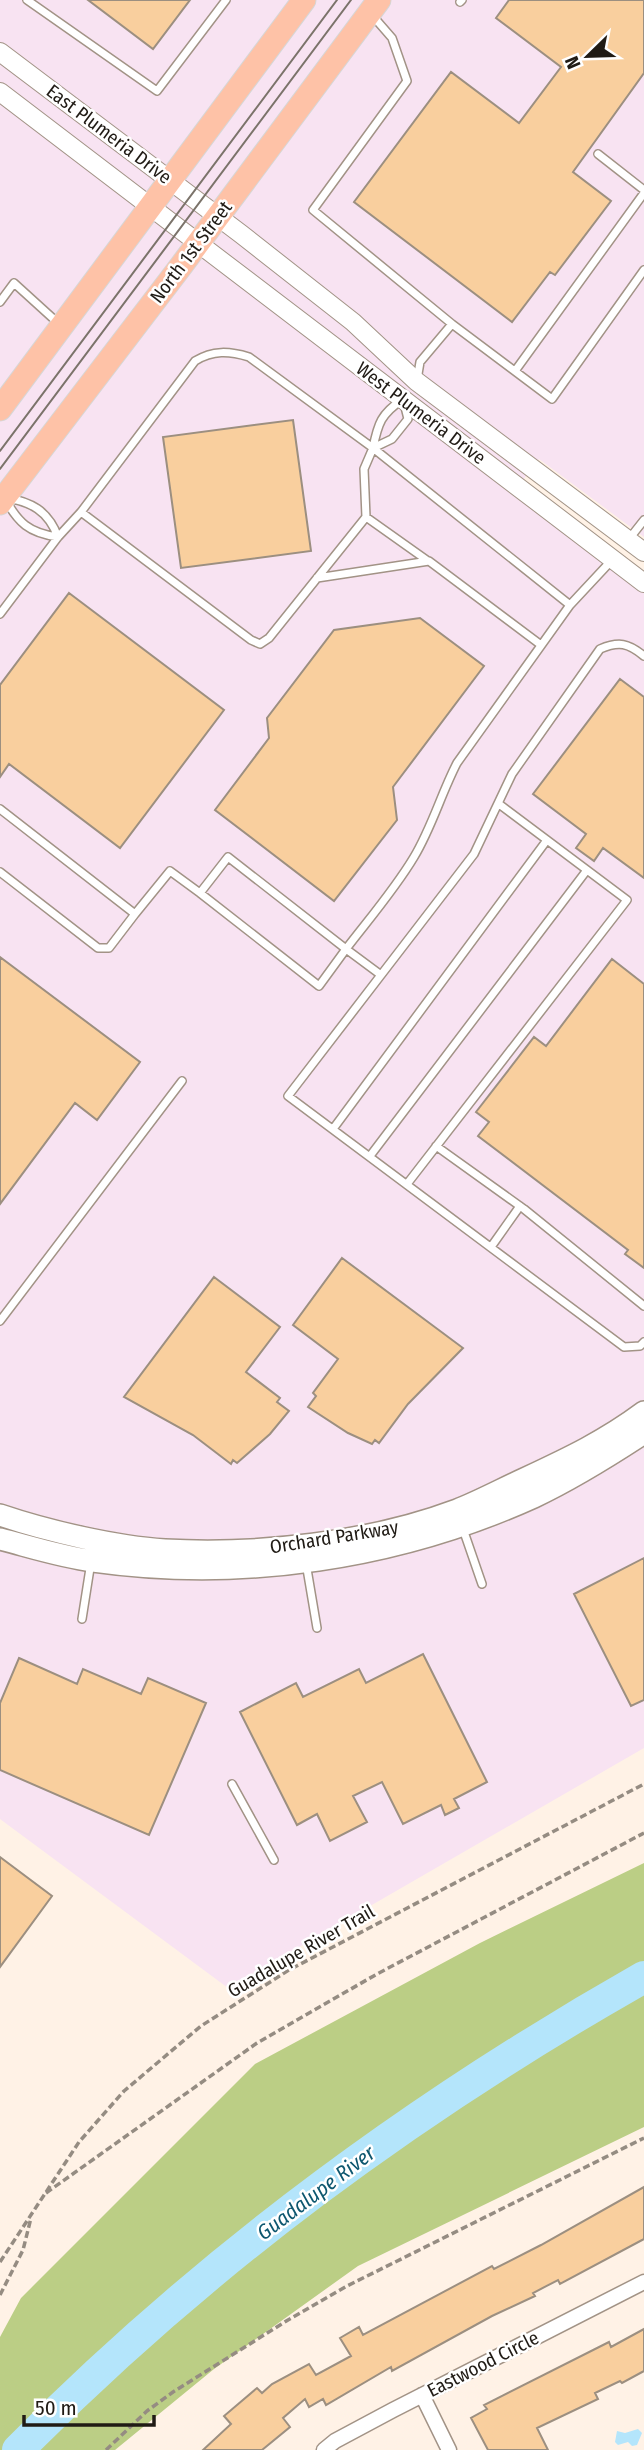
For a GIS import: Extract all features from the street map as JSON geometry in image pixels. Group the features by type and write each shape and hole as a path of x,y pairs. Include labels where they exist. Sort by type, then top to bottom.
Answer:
{"main road":[{"path":"0,409 304,0"},
{"name":"North 1st Street","path":"2,500 374,6"},
{"name":"Orchard Parkway","path":"0,1539 91,1561 166,1569 240,1570 306,1563 401,1543 459,1518 590,1448 644,1412"},
{"name":"Orchard Parkway","path":"0,1515 94,1539 164,1550 252,1549 317,1544 459,1518 535,1496 606,1458 644,1433"},
{"path":"91,1561 94,1539"},
{"path":"306,1563 317,1544"}],"street":[{"name":"East Plumeria Drive","path":"0,52 218,216"},
{"name":"East Plumeria Drive","path":"0,92 198,243"},
{"name":"West Plumeria Drive","path":"218,216 353,322 416,381 644,552"},
{"name":"West Plumeria Drive","path":"198,243 644,583"},
{"path":"403,400 416,381"},
{"path":"612,560 628,540"},
{"name":"Eastwood Circle","path":"324,2450 335,2441 422,2395 644,2282"},
{"path":"422,2395 449,2450"}],"lane":[{"path":"27,0 157,91 226,0"},
{"path":"374,6 392,38 407,81 313,210 452,324 552,399 644,270"},
{"path":"515,370 644,191 598,154"},
{"path":"0,302 14,283 61,327"},
{"path":"416,381 420,362 452,324"},
{"path":"0,614 195,361 217,352 232,352 249,357 373,448 570,604"},
{"path":"81,512 251,640 260,644 270,638 366,517 364,470 373,448 378,424 391,407 403,400 408,419 392,439 373,448"},
{"path":"2,500 15,517 38,534 58,537"},
{"path":"2,500 26,501 52,521 58,537"},
{"path":"366,517 541,645"},
{"path":"628,540 644,520"},
{"path":"0,872 99,948 109,948 170,871 318,986 413,859 457,763 570,604 612,560"},
{"path":"317,578 429,561"},
{"path":"644,656 630,645 611,644 600,649 512,774 474,854 288,1096 624,1347 640,1346 644,1342"},
{"path":"407,1184 627,900 499,804"},
{"path":"0,809 135,914"},
{"path":"333,1129 547,840"},
{"path":"200,893 228,857 381,975"},
{"path":"370,1156 587,870"},
{"path":"0,1321 182,1081"},
{"path":"436,1146 520,1206 644,1306"},
{"path":"491,1247 520,1206"},
{"path":"459,1518 482,1584"},
{"path":"82,1619 91,1561"},
{"path":"306,1563 317,1628"},
{"path":"232,1784 274,1860"}],"path":[{"name":"Guadalupe River Trail","path":"0,2262 79,2142 124,2091 201,2026 289,1970 644,1784"},
{"path":"44,2194 257,2043 377,1974 644,1833"},
{"path":"106,2450 173,2392 299,2313 346,2286 644,2137"},
{"name":"Guadalupe River Trail","path":"0,2295 23,2250 31,2216"}],"shaded area":[{"path":"0,0 644,0 644,537 539,459 513,493 644,592 644,1748 228,1988 0,1819"}],"green space":[{"path":"644,1863 644,2127 358,2266 214,2369 115,2450 0,2450 0,2337 21,2298 255,2064 480,1943"}],"water":[{"path":"638,2429 642,2433 637,2445 632,2446 628,2442 618,2445 615,2442 617,2431 625,2433"}],"building":[{"path":"88,0 190,0 153,49"},
{"path":"509,0 644,0 644,73 573,172 611,201 555,275 550,272 512,322 354,202 451,72 519,123 561,67 496,18"},
{"path":"293,420 311,551 181,568 163,437"},
{"path":"69,593 224,710 120,848 9,764 0,777 0,685"},
{"path":"420,618 484,666 393,787 397,820 334,901 215,810 269,738 267,718 334,630"},
{"path":"620,679 644,697 644,878 603,848 594,861 576,848 586,834 533,794"},
{"path":"0,957 140,1062 97,1120 75,1103 0,1204"},
{"path":"612,959 644,984 644,1268 625,1254 628,1250 478,1136 489,1122 476,1112 534,1037 546,1046"},
{"path":"342,1258 463,1348 408,1404 379,1443 375,1440 372,1444 348,1433 308,1407 316,1396 313,1393 338,1359 293,1325"},
{"path":"214,1277 280,1327 246,1372 280,1398 277,1402 289,1411 270,1434 237,1463 233,1460 231,1464 193,1435 124,1397"},
{"path":"644,1558 644,1700 631,1706 574,1594"},
{"path":"423,1654 487,1782 454,1799 459,1808 445,1815 441,1805 403,1824 382,1782 353,1796 367,1822 330,1841 317,1814 297,1825 240,1712 296,1683 303,1697 359,1669 366,1683"},
{"path":"19,1658 77,1684 83,1669 141,1694 148,1678 206,1703 149,1835 0,1770 0,1703"},
{"path":"0,1857 52,1896 0,1967"},
{"path":"644,2187 644,2239 560,2284 558,2280 533,2293 535,2296 492,2316 392,2371 391,2367 326,2405 323,2399 309,2407 305,2399 283,2418 290,2427 262,2450 203,2450 231,2424 224,2416 257,2388 262,2393 272,2384 309,2364 316,2375 351,2356 340,2338 359,2327 363,2335 492,2266 494,2269 541,2245"},
{"path":"644,2329 644,2371 595,2393 598,2399 537,2428 548,2450 488,2450 471,2418 487,2409 484,2405 609,2342 611,2347"}],"waterway":[{"name":"Guadalupe River","path":"18,2450 162,2315 314,2192 475,2080 644,1977"}],"tram line":[{"path":"0,451 337,0"},
{"path":"0,469 351,0"}]}
